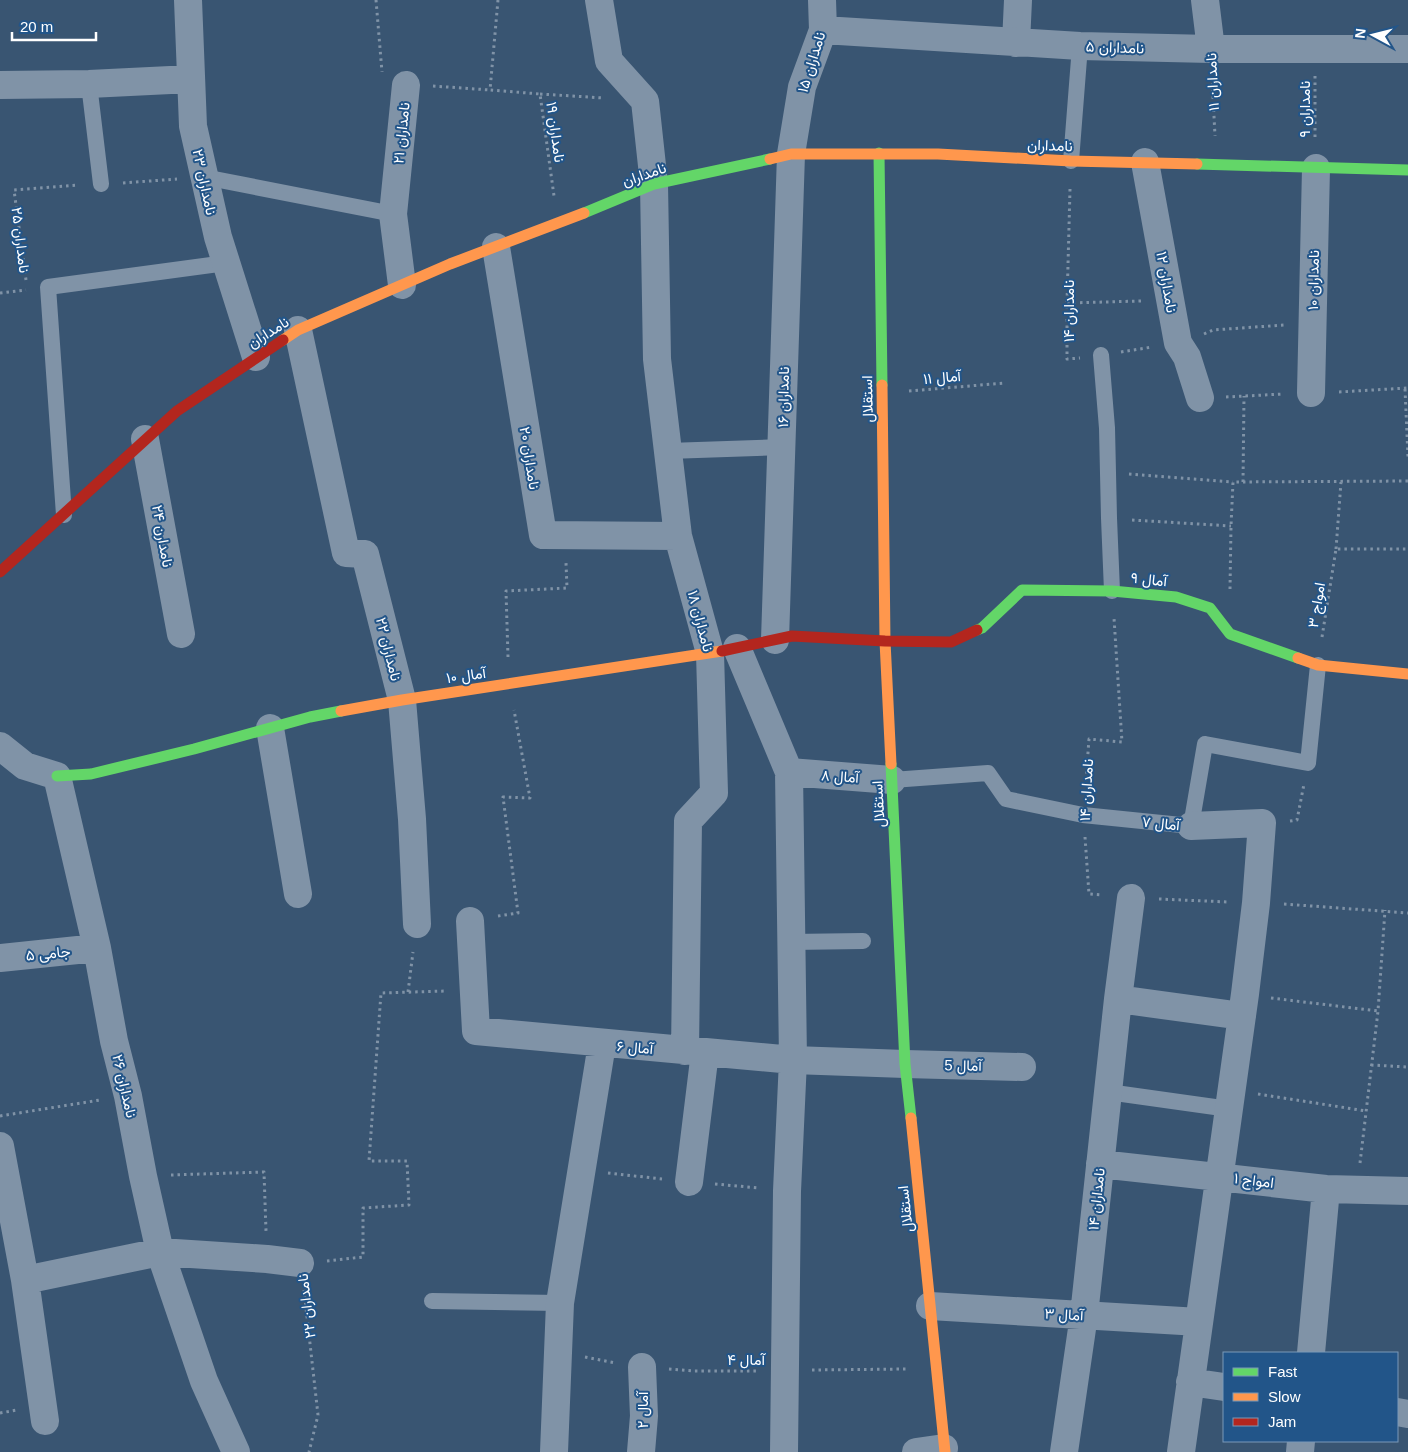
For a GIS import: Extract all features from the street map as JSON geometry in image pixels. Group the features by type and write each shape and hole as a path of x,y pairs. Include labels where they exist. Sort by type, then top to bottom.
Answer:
{"street":[{"name":"نامداران ۲۳","path":"188,0 193,126 218,238 256,357"},
{"path":"599,0 609,61 645,101"},
{"name":"نامداران ۱۵","path":"791,154 802,87 823,30 822,0"},
{"path":"1016,43 1018,0"},
{"name":"نامداران ۱۱","path":"1205,0 1211,49"},
{"name":"نامداران ۵","path":"823,30 1080,46 1211,49 1408,49"},
{"path":"0,85 88,84 191,79"},
{"name":"نامداران ۲۱","path":"402,285 393,214 406,84"},
{"name":"نامداران ۱۸","path":"645,101 654,184 657,360 678,536 710,654 714,793 688,821 695,1052 689,1182"},
{"name":"نامداران","path":"0,572 177,411 298,330 450,264 558,224 654,184 791,154 879,153 1071,161 1408,170"},
{"name":"استقلال","path":"879,153 885,641 905,1064 944,1450"},
{"name":"نامداران ۱۶","path":"775,640 791,154"},
{"name":"نامداران ۱۲","path":"1145,162 1178,343 1187,357 1200,398"},
{"name":"نامداران ۱۰","path":"1311,393 1316,168"},
{"name":"نامداران ۲۰","path":"496,247 543,535 678,536"},
{"name":"نامداران ۲۲","path":"298,330 346,553 365,554 402,700 412,819 417,924"},
{"name":"نامدارن ۲۴","path":"145,439 181,634"},
{"name":"آمال ۹","path":"885,641 950,642 982,628 1022,590 1112,591 1176,597 1210,608 1230,634"},
{"path":"1230,634 1318,665 1408,674"},
{"name":"آمال ۱۰","path":"57,776 91,774 310,717 402,700 710,654 792,636 885,641"},
{"path":"737,648 789,772 792,1060 787,1191 784,1452"},
{"path":"270,728 298,894"},
{"path":"0,746 25,766 57,776"},
{"name":"آمال ۸","path":"789,772 892,780"},
{"name":"نامداران ۲۶","path":"57,776 97,948 114,1041 128,1096 160,1252 204,1381 236,1452"},
{"path":"1181,1452 1244,1005 1256,903 1262,823 1191,826"},
{"name":"نامداران ۱۴","path":"1064,1452 1084,1315 1118,999 1131,898"},
{"name":"آمال ۶","path":"470,921 476,1032 792,1060 905,1064"},
{"name":"جامی ۵","path":"0,958 97,948"},
{"path":"1118,999 1244,1005"},
{"path":"554,1452 560,1303 602,1044"},
{"name":"آمال 5","path":"905,1064 1022,1066"},
{"path":"0,1146 25,1280 45,1421"},
{"name":"امواج ۱","path":"1100,1164 1326,1189 1408,1191"},
{"path":"1311,1352 1326,1189"},
{"path":"25,1280 160,1252 300,1263"},
{"name":"آمال ۳","path":"930,1306 1199,1322"},
{"name":"آمال ۲","path":"641,1452 644,1416 642,1368"},
{"path":"1190,1382 1223,1387"},
{"path":"916,1452 944,1450"}],"lane":[{"path":"1071,161 1080,46"},
{"path":"88,84 101,184"},
{"path":"204,177 393,214"},
{"path":"48,287 226,263"},
{"name":"نامداران ۲۵","path":"48,287 64,515"},
{"path":"1101,355 1107,428 1112,591"},
{"path":"668,451 782,447"},
{"path":"1308,763 1318,665"},
{"name":"آمال ۷","path":"892,780 988,773 1006,799 1084,815 1191,826 1206,744 1308,763"},
{"path":"791,942 863,941"},
{"path":"1108,1092 1231,1100"},
{"path":"432,1301 560,1303"}],"path":[{"name":"نامداران ۲۱","path":"376,0 382,80 406,84"},
{"path":"490,90 498,0"},
{"name":"نامداران ۱۱","path":"1211,49 1216,164"},
{"name":"نامداران ۹","path":"1315,49 1316,168"},
{"name":"نامداران ۱۹","path":"406,84 540,94 558,224"},
{"path":"540,94 645,101"},
{"name":"نامداران ۱۴","path":"1071,161 1067,303 1068,360 1101,355"},
{"name":"نامداران ۲۵","path":"48,287 27,290 14,190 204,177"},
{"path":"0,293 27,290"},
{"path":"1067,303 1170,300"},
{"name":"آمال ۱۱","path":"881,394 1005,383"},
{"path":"1405,389 1408,457"},
{"path":"1243,482 1244,396"},
{"path":"1108,472 1233,482 1408,481"},
{"path":"1230,634 1233,482"},
{"name":"امواج ۳","path":"1318,665 1336,549 1341,482"},
{"path":"1109,518 1231,526"},
{"path":"470,921 518,913 503,797 530,798 509,684 506,591 567,588 564,535"},
{"path":"1336,549 1408,549"},
{"name":"نامداران ۱۴","path":"1112,591 1122,742 1089,739 1084,815 1089,894 1131,898"},
{"path":"1262,823 1297,820 1308,763"},
{"path":"1356,1190 1378,1011 1385,910"},
{"path":"408,992 417,924"},
{"name":"نامداران ۲۲","path":"309,1452 318,1415 300,1263 363,1257 363,1208 409,1205 406,1161 369,1161 381,993 474,990"},
{"path":"1244,1005 1378,1011"},
{"path":"1371,1064 1408,1067"},
{"path":"0,1116 128,1096"},
{"path":"1231,1100 1366,1111"},
{"path":"581,1170 787,1191"},
{"path":"143,1176 264,1172 267,1259"},
{"name":"آمال ۴","path":"558,1353 642,1368 693,1371 936,1369"}],"traffic: fast":[{"path":"879,153 882,385"},
{"path":"584,213 654,184 770,159"},
{"path":"1197,164 1408,170"},
{"path":"977,630 982,628 1022,590 1112,591 1176,597 1210,608 1230,634 1298,658"},
{"path":"57,776 91,774 194,749 310,717 341,711"},
{"path":"891,764 905,1064 911,1118"}],"traffic: slow":[{"path":"770,159 791,154 938,154 1071,161 1197,164"},
{"path":"283,340 298,330 450,264 584,213"},
{"path":"882,385 885,641 891,764"},
{"path":"341,711 722,651"},
{"path":"1298,658 1318,665 1408,674"},
{"path":"911,1118 945,1452"}],"traffic: jam":[{"path":"0,572 177,411 283,340"},
{"path":"722,651 792,636 951,642 977,630"}]}
